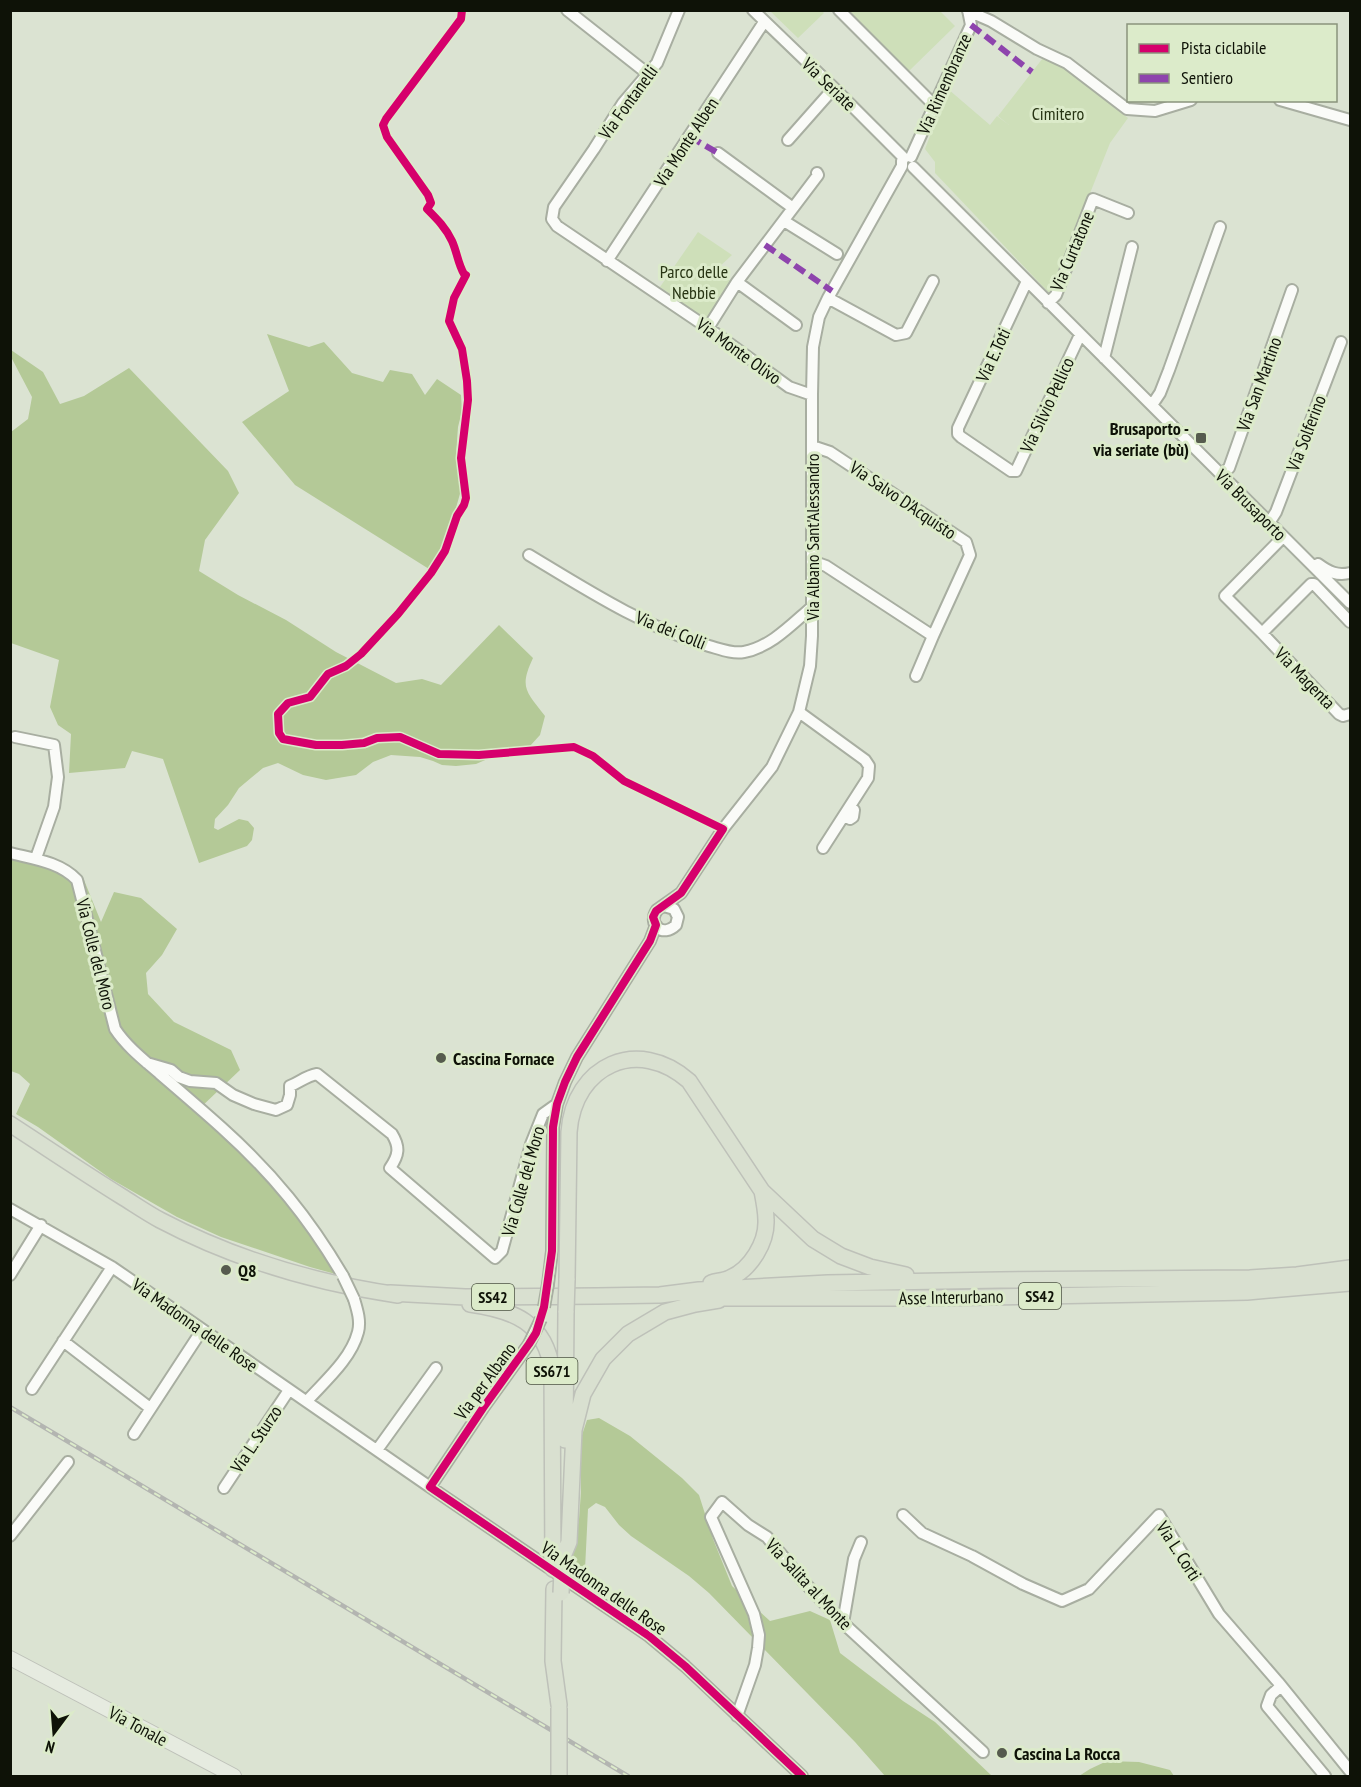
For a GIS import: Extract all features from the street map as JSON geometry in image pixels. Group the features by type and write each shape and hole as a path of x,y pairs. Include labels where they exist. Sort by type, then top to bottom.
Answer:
{"highway":[{"name":"SS671","path":"559,1776 557,1591 567,1280 569,1131 578,1098 584,1087 600,1072 630,1059 662,1063 679,1072 696,1090 762,1191 813,1239 841,1256 870,1267 905,1275 1033,1275 1058,1280"},
{"name":"SS42","path":"10,1124 160,1220 221,1247 286,1271 390,1293 465,1297 597,1296 828,1283 1250,1278 1350,1268"},
{"path":"597,1296 610,1288 698,1285 734,1276 752,1260 763,1239 766,1220 762,1191"},
{"name":"Asse Interurbano","path":"660,1294 729,1299 955,1297 1247,1292 1350,1283"},
{"name":"SS671","path":"390,1293 498,1308 520,1318 531,1326 544,1341 552,1371 559,1566"},
{"path":"559,1566 567,1551 568,1542 574,1430 583,1394 603,1359 628,1334 665,1312 695,1304 729,1299"}],"main road":[{"name":"Via Tonale","path":"10,1658 234,1776"}],"street":[{"path":"567,10 648,74"},
{"name":"Via Fontanelli","path":"552,219 554,207 623,103 648,74 664,49 679,10"},
{"name":"Via Seriate","path":"753,10 995,250"},
{"path":"839,10 934,105"},
{"path":"968,10 1037,49 1067,63 1127,109 1155,111 1184,102"},
{"name":"Via Rimembranze","path":"908,162 970,25 968,10"},
{"name":"Via Monte Alben","path":"607,261 765,22"},
{"path":"788,140 834,88"},
{"path":"1287,102 1350,120"},
{"path":"718,153 793,208"},
{"name":"Via Albano Sant'Alessandro","path":"664,906 681,893 723,830 772,767 799,712 810,666 812,395 815,332 828,298 908,162"},
{"path":"708,328 737,282 818,175 817,173"},
{"name":"Via Curtatone","path":"1048,303 1056,295 1094,199 1128,213"},
{"name":"Via Monte Olivo","path":"552,219 558,226 607,261 708,328 789,387 812,395"},
{"path":"783,221 837,254"},
{"path":"1152,405 1160,393 1169,370 1220,227"},
{"path":"1104,358 1132,247"},
{"name":"Via Brusaporto","path":"995,250 1350,603"},
{"path":"828,298 896,335 906,333 933,281"},
{"name":"Via E.Toti","path":"958,428 1027,281"},
{"path":"737,282 796,325"},
{"name":"Via San Martino","path":"1221,474 1229,468 1292,290"},
{"name":"Via Silvio Pellico","path":"958,428 958,434 961,437 1011,471 1016,471 1080,335"},
{"name":"Via Solferino","path":"1269,523 1276,512 1341,342"},
{"name":"Via Salvo D'Acquisto","path":"812,446 830,452 966,542 970,555 968,563 916,676"},
{"path":"1286,540 1328,572 1350,573"},
{"name":"Via Magenta","path":"1286,540 1225,596 1339,714 1343,716 1350,714"},
{"name":"Via dei Colli","path":"529,555 644,622 691,641 732,652 742,653 757,648 780,634 812,607"},
{"path":"812,561 826,566 933,636"},
{"name":"Via Magenta","path":"1262,633 1311,584 1314,584 1350,622"},
{"path":"799,712 865,760 869,766 868,778 823,848"},
{"path":"15,737 54,745 58,777 54,807 36,858"},
{"name":"Via Colle del Moro","path":"10,853 36,858 69,872 76,880 115,1029 147,1063 265,1169 300,1210 343,1276 354,1299 359,1330 341,1362 307,1401"},
{"name":"Via Albano Sant'Alessandro","path":"678,914 681,893"},
{"path":"650,941 676,925 678,914 672,907 664,906 654,913 653,917 656,925 666,931"},
{"path":"557,1104 577,1057 650,941 656,925"},
{"name":"Via Colle del Moro","path":"147,1063 171,1070 179,1077 190,1081 216,1083 233,1095 276,1110 287,1105 290,1086 301,1082 307,1076 317,1074 392,1134 398,1143 397,1158 390,1168 495,1258 502,1251 531,1144 543,1114 557,1104"},
{"name":"Via per Albano","path":"430,1488 529,1344 541,1319 552,1251 552,1127 557,1104"},
{"name":"Via Madonna delle Rose","path":"10,1209 112,1267 430,1488 649,1636 685,1666 802,1776"},
{"path":"10,1275 41,1225"},
{"path":"32,1389 112,1267"},
{"path":"134,1434 202,1330"},
{"path":"63,1341 150,1408"},
{"path":"377,1450 436,1368"},
{"name":"Via L. Sturzo","path":"224,1488 289,1390"},
{"path":"10,1536 68,1462"},
{"name":"Via Salita al Monte","path":"736,1716 755,1665 759,1635 754,1614 711,1517 722,1502 748,1525 767,1536 803,1581 843,1623 983,1752"},
{"name":"Via L. Corti","path":"903,1515 922,1533 1062,1601 1089,1589 1159,1515 1215,1609 1350,1771"},
{"path":"843,1623 854,1558 861,1542"},
{"path":"1281,1686 1271,1695 1267,1706 1325,1776"}],"green space":[{"path":"770,11 822,11 824,13 798,38"},
{"path":"848,11 940,11 955,26 909,71"},
{"name":"Cimitero","path":"1046,54 1128,118 1110,143 1050,294 935,173 935,162 925,149 948,89 990,125 997,116 1009,125 998,116"},
{"name":"Parco delle Nebbie","path":"698,232 732,255 716,270 732,282 708,321 660,287"},
{"path":"267,334 309,347 324,342 352,373 383,382 390,370 412,374 425,395 437,379 461,395 462,411 458,427 456,455 461,490 449,533 429,569 295,485 242,422 289,391"},
{"path":"11,350 43,372 60,404 84,396 129,368 228,471 239,493 205,540 199,571 286,620 336,652 396,683 422,679 441,685 499,625 533,658 526,676 526,683 529,695 545,716 540,735 530,746 513,748 476,764 442,765 420,757 391,755 373,762 356,775 326,780 303,775 278,763 263,768 239,788 215,819 214,828 218,830 239,819 248,821 254,828 252,840 247,846 199,863 163,759 132,751 125,768 69,773 71,734 58,725 50,707 59,660 11,643 11,432 28,419 32,397 11,357"},
{"path":"11,856 37,860 84,880 101,922 114,892 141,898 177,929 162,955 146,973 148,994 174,1022 231,1050 240,1070 199,1109 289,1199 339,1275 221,1237 177,1217 111,1179 16,1114 30,1084 19,1074 11,1071"},
{"path":"599,1418 630,1436 682,1478 699,1495 713,1539 732,1586 770,1621 810,1611 830,1620 840,1653 903,1701 935,1722 992,1776 885,1776 855,1742 709,1593 689,1576 631,1536 605,1507 596,1503 588,1509 585,1569 575,1575 571,1563 581,1492 580,1441 587,1420"},
{"path":"1107,1761 1139,1762 1170,1770 1174,1776 1079,1776"}],"railway":[{"path":"10,1407 628,1776"}],"marked path":[{"path":"971,25 1032,72"},
{"path":"690,137 718,153"},
{"path":"765,245 832,291"}],"cycle path":[{"path":"462,10 461,19 383,125 387,137 428,195 431,203 427,209 450,236 462,270 466,275 454,298 449,321 462,349 467,381 468,400 461,458 466,498 445,551 431,573 398,614 361,654 346,666 328,674 310,697 288,703 278,714 279,733 283,739 316,745 364,743 377,738 400,737 439,754 479,755 574,747 593,756 624,781 723,829 681,893 656,911 653,917 656,925 650,941 577,1057 565,1082 557,1104 553,1127 552,1251 544,1307 536,1333 430,1487 649,1636 685,1666 802,1776"}],"place":[{"name":"Brusaporto - via seriate (bù)","path":"1201,438"},
{"name":"Cascina Fornace","path":"441,1058"},
{"name":"Q8","path":"226,1270"},
{"name":"Cascina La Rocca","path":"1002,1753"}]}
